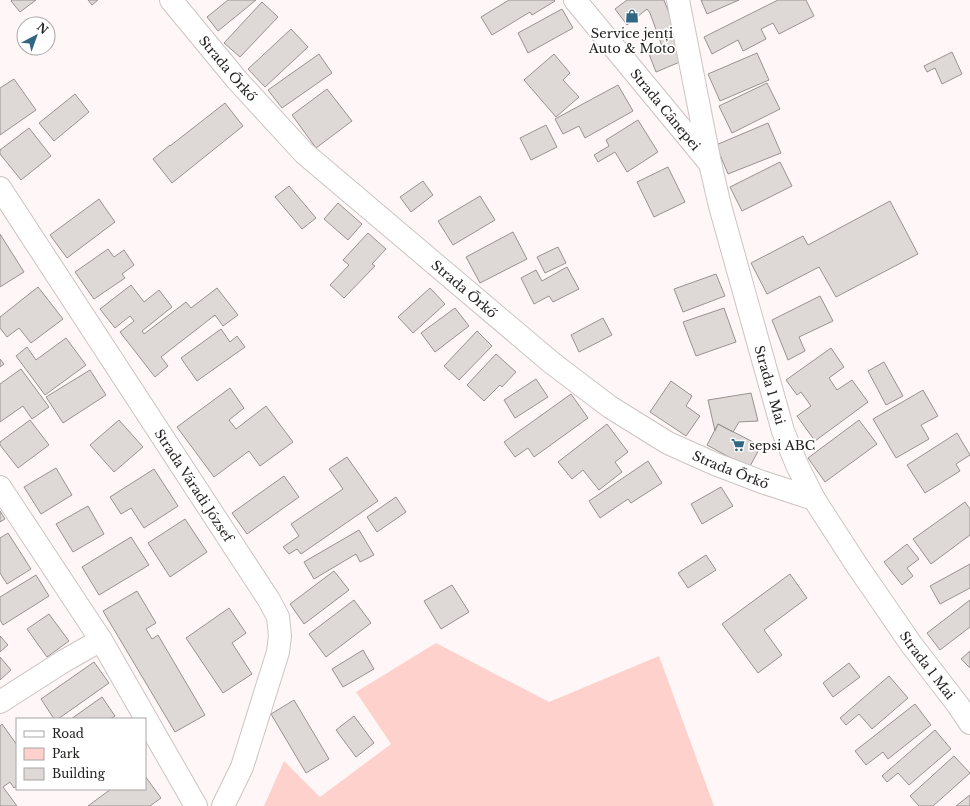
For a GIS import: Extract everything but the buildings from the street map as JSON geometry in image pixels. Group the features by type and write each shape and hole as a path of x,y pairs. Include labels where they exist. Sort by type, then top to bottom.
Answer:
{"street":[{"name":"Strada Őrkő","path":"171,0 237,80 304,153 552,363 610,407 668,443 722,467 814,499"},
{"name":"Strada Cânepei","path":"575,0 710,163"},
{"name":"Strada 1 Mai","path":"678,0 710,163 720,206 783,431 797,465 814,499 856,564 903,632 964,702 970,723"},
{"name":"Strada Váradi József","path":"0,188 269,600 278,617 280,636 278,652 242,767 223,806"},
{"path":"0,487 100,640 145,718"},
{"path":"0,702 100,640"},
{"path":"146,720 196,806"}],"green space":[{"path":"436,643 549,702 659,656 714,806 264,806 284,761 320,797 391,744 356,692"}],"place":[{"name":"Service jenți Auto & Moto","path":"632,16"},
{"name":"sepsi ABC","path":"738,445"}]}
